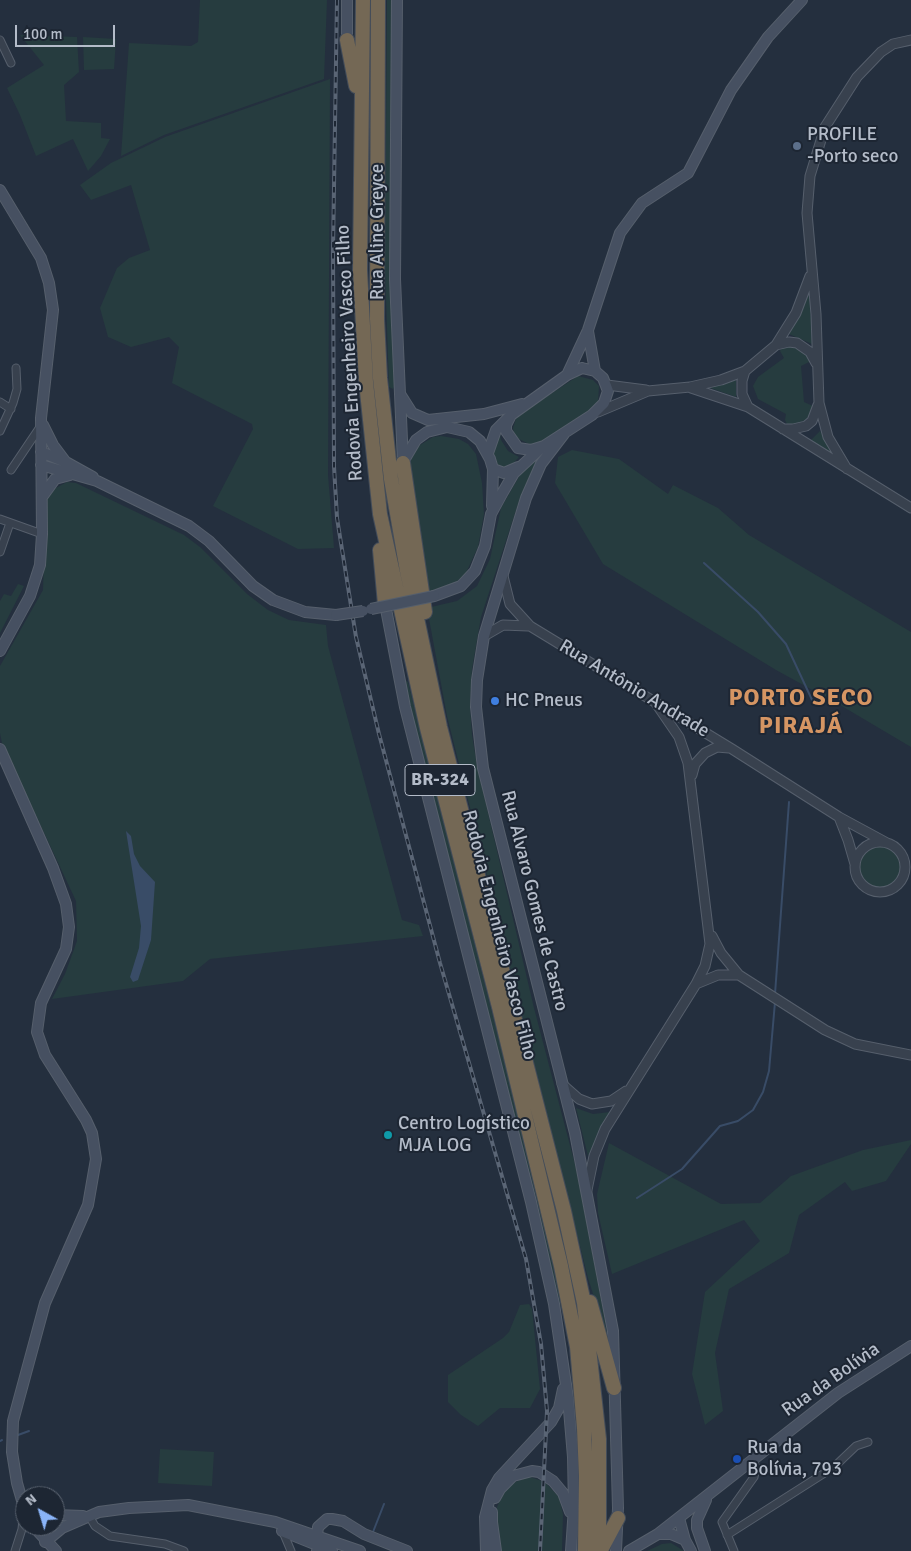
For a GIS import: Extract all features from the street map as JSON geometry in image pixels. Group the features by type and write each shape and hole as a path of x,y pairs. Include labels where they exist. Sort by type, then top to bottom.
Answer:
{"highway":[{"name":"Rodovia Engenheiro Vasco Filho","path":"363,0 360,270 366,382 380,514 425,718 499,1007 561,1266 577,1347 584,1428 586,1476 585,1551"},
{"name":"Rodovia Engenheiro Vasco Filho","path":"378,0 376,242 380,378 391,479 407,571 440,726 575,1257 584,1303 597,1404 601,1474 600,1551"},
{"path":"347,40 361,120"},
{"path":"403,463 440,726"},
{"path":"380,514 385,604"},
{"path":"575,1257 595,1313 614,1388"},
{"path":"600,1551 618,1518"}],"main road":[{"path":"347,0 347,40"},
{"name":"Rua Aline Greyce","path":"397,0 395,199 399,392 403,463"},
{"path":"567,375 588,330 615,244 623,227 642,203 688,173 736,83 768,37 802,0"},
{"path":"0,190 4,206 41,258 52,295 53,325 41,422 42,534 40,565 34,586 0,652"},
{"path":"588,330 595,372"},
{"path":"488,453 496,430 510,415 567,375 582,368 595,372 607,385 608,397 604,403 592,415 544,446 523,464 508,481 491,514"},
{"path":"399,392 412,413 428,420 484,414 525,403"},
{"path":"510,415 506,431 518,448 531,450 544,446"},
{"path":"41,422 48,438 66,462"},
{"path":"41,452 66,462 97,481 194,529 253,586 273,600 305,612 336,615 434,596 462,586 475,571 485,546 494,494 493,469 488,453 480,441 469,432 447,427 421,436 410,447 403,463"},
{"name":"Rua Alvaro Gomes de Castro","path":"564,434 547,454 536,473 526,498 484,636 477,680 476,707 483,768 562,1083 587,1192 613,1331 614,1388"},
{"path":"493,469 504,473 523,464"},
{"path":"41,465 97,481"},
{"path":"41,500 51,482 60,476 78,476"},
{"path":"385,604 405,707 531,1202 554,1304 573,1457 574,1507 571,1551"},
{"path":"0,749 54,868 66,904 69,927 66,949 39,1009 37,1032 45,1055 86,1120 92,1133 96,1159 88,1205 45,1303 16,1406 11,1440 18,1486"},
{"name":"Rua da Bolívia","path":"631,1550 658,1534 838,1393 911,1346"},
{"path":"488,1550 485,1517 492,1490 499,1478 538,1438 556,1413 563,1389 562,1358"},
{"path":"614,1388 618,1518 616,1551"},
{"path":"488,1550 495,1499 508,1481 523,1472 539,1472 553,1481 564,1493 569,1508 572,1529"},
{"path":"704,1551 697,1528 701,1507 713,1491"},
{"path":"45,1542 62,1528 89,1516 129,1508 188,1506 275,1522 303,1536 324,1550"},
{"path":"65,1515 89,1516"},
{"path":"247,1517 283,1532 303,1536 317,1536 360,1551"},
{"path":"680,1517 697,1528"},
{"path":"680,1517 685,1540 692,1551"},
{"path":"324,1550 317,1536 317,1531 322,1522 327,1519 337,1519 364,1534 407,1551"},
{"path":"658,1534 671,1534 685,1540"},
{"path":"40,1536 56,1551"},
{"path":"303,1536 308,1551"}],"street":[{"path":"0,40 11,63"},
{"path":"847,469 828,437 819,403 816,314 806,213 810,176 825,127 857,77 873,59 894,44 911,40"},
{"path":"607,385 648,391 690,388 721,380 745,371 776,345 796,313 811,274"},
{"path":"776,345 789,342 797,343 810,352 817,365"},
{"path":"0,431 11,409 17,388 16,368"},
{"path":"745,371 742,381 742,394 748,407"},
{"path":"690,388 748,407 911,508"},
{"path":"592,415 648,391"},
{"path":"0,402 11,409"},
{"path":"782,428 793,429 806,426 812,422 819,403"},
{"path":"12,470 41,422"},
{"path":"0,519 42,534"},
{"path":"0,552 10,523"},
{"name":"Rua Antônio Andrade","path":"502,575 510,604 530,626 732,749 839,817 888,843"},
{"path":"484,636 503,626 515,624 530,626"},
{"path":"587,1192 598,1144 637,1077 696,984 707,959 710,931 691,777 679,737 655,702"},
{"path":"691,777 696,764 705,753 717,747 732,749"},
{"path":"839,817 848,840 856,875 866,888 883,892 892,890 903,877 906,869 901,852 888,843 879,842 866,846 857,858 855,866"},
{"path":"710,931 721,952 739,975 770,996 826,1030 855,1044 911,1055"},
{"path":"696,984 718,975 739,975"},
{"path":"562,1083 579,1099 598,1104 617,1098 637,1077"},
{"path":"727,1535 834,1468 856,1446 868,1442"},
{"path":"734,1551 722,1522 754,1476 756,1467 752,1460"},
{"path":"89,1516 95,1526 110,1536 165,1544 184,1551"},
{"path":"283,1532 291,1551"},
{"path":"15,1551 20,1536"}],"green space":[{"path":"200,0 327,0 324,79 164,135 121,156 129,43 191,46 198,42"},
{"path":"387,0 394,0 390,220 395,385 393,389 389,387 385,269"},
{"path":"20,35 77,37 79,72 64,85 66,121 101,123 101,138 110,139 101,156 88,171 73,139 36,156 7,88 44,65"},
{"path":"83,37 116,39 114,69 84,70"},
{"path":"330,79 328,475 334,548 298,549 213,506 253,429 252,424 172,383 179,347 169,337 131,347 108,337 100,308 117,268 129,258 150,250 131,185 91,200 80,185 111,163 165,137"},
{"path":"809,293 811,318 812,344 789,334"},
{"path":"795,346 805,352 811,361 801,366 804,402 813,406 807,419 794,425 787,424 785,420 786,414 758,399 753,386 758,377 784,358 780,351 782,348"},
{"path":"578,376 593,380 599,386 598,403 592,409 541,443 531,445 514,434 513,428 517,416"},
{"path":"736,380 736,397 708,387"},
{"path":"499,430 501,440 508,451 519,457 508,469 498,471 492,453"},
{"path":"820,431 833,455 810,441"},
{"path":"441,436 459,439 468,444 476,454 482,483 484,514 478,547 465,575 451,586 425,592 408,466 417,447 433,437"},
{"path":"572,450 619,459 668,494 673,485 718,508 749,535 911,632 911,747 776,670 603,564 555,483 558,457"},
{"path":"537,459 520,498 481,617 472,669 470,706 472,735 477,766 534,1008 578,1176 610,1348 588,1278 447,716 427,608 457,601 477,586 490,559 501,508 520,475"},
{"path":"67,482 76,483 184,535 200,547 247,594 268,610 289,620 326,625 328,646 402,920 419,925 423,936 210,959 183,981 52,999 65,974 77,941 76,901 2,743 0,733 0,666 43,590 46,500 54,489"},
{"path":"18,584 24,586 0,633 0,601 4,594 11,596"},
{"path":"387,599 389,599 404,680 408,682 542,1209 559,1287 562,1329 411,714"},
{"path":"876,846 884,846 895,852 901,867 895,882 884,888 876,888 865,882 859,871 859,863 865,852"},
{"path":"576,1108 593,1114 610,1112 588,1156"},
{"path":"911,1140 911,1144 886,1181 852,1191 845,1182 799,1215 789,1253 729,1289 715,1353 723,1411 705,1425 692,1374 705,1292 760,1241 744,1220 612,1274 598,1213 597,1194 609,1143 721,1204 760,1203 791,1176 863,1150"},
{"path":"529,1304 532,1309 540,1389 530,1408 500,1408 478,1426 461,1415 448,1402 448,1375 503,1338 509,1332 520,1305"},
{"path":"160,1449 214,1452 212,1486 158,1483"},
{"path":"527,1476 545,1482 559,1497 563,1514 562,1551 499,1551 497,1507 502,1495 510,1485"},
{"path":"671,1543 684,1551 647,1551 662,1544"}],"water":[{"path":"126,831 131,836 134,854 140,866 155,882 151,940 138,980 133,982 130,977 139,948 141,926"}],"waterway":[{"path":"704,563 758,612 786,644 813,702"},
{"path":"775,994 789,802"},
{"path":"637,1198 682,1169 720,1126 738,1121 753,1110 763,1092 769,1071 775,1002"},
{"path":"18,1435 29,1431"},
{"path":"373,1532 384,1504"}],"railway":[{"path":"337,0 333,249 334,466 337,518 356,637 379,734 440,963 526,1259 541,1344 547,1411 540,1551"}],"place":[{"name":"PROFILE -Porto seco","path":"797,146"},
{"name":"HC Pneus","path":"495,701"},
{"name":"Centro Logístico MJA LOG","path":"388,1135"},
{"name":"Rua da Bolívia, 793","path":"737,1459"}],"district":[{"name":"PORTO SECO PIRAJÁ","path":"801,713"}]}
